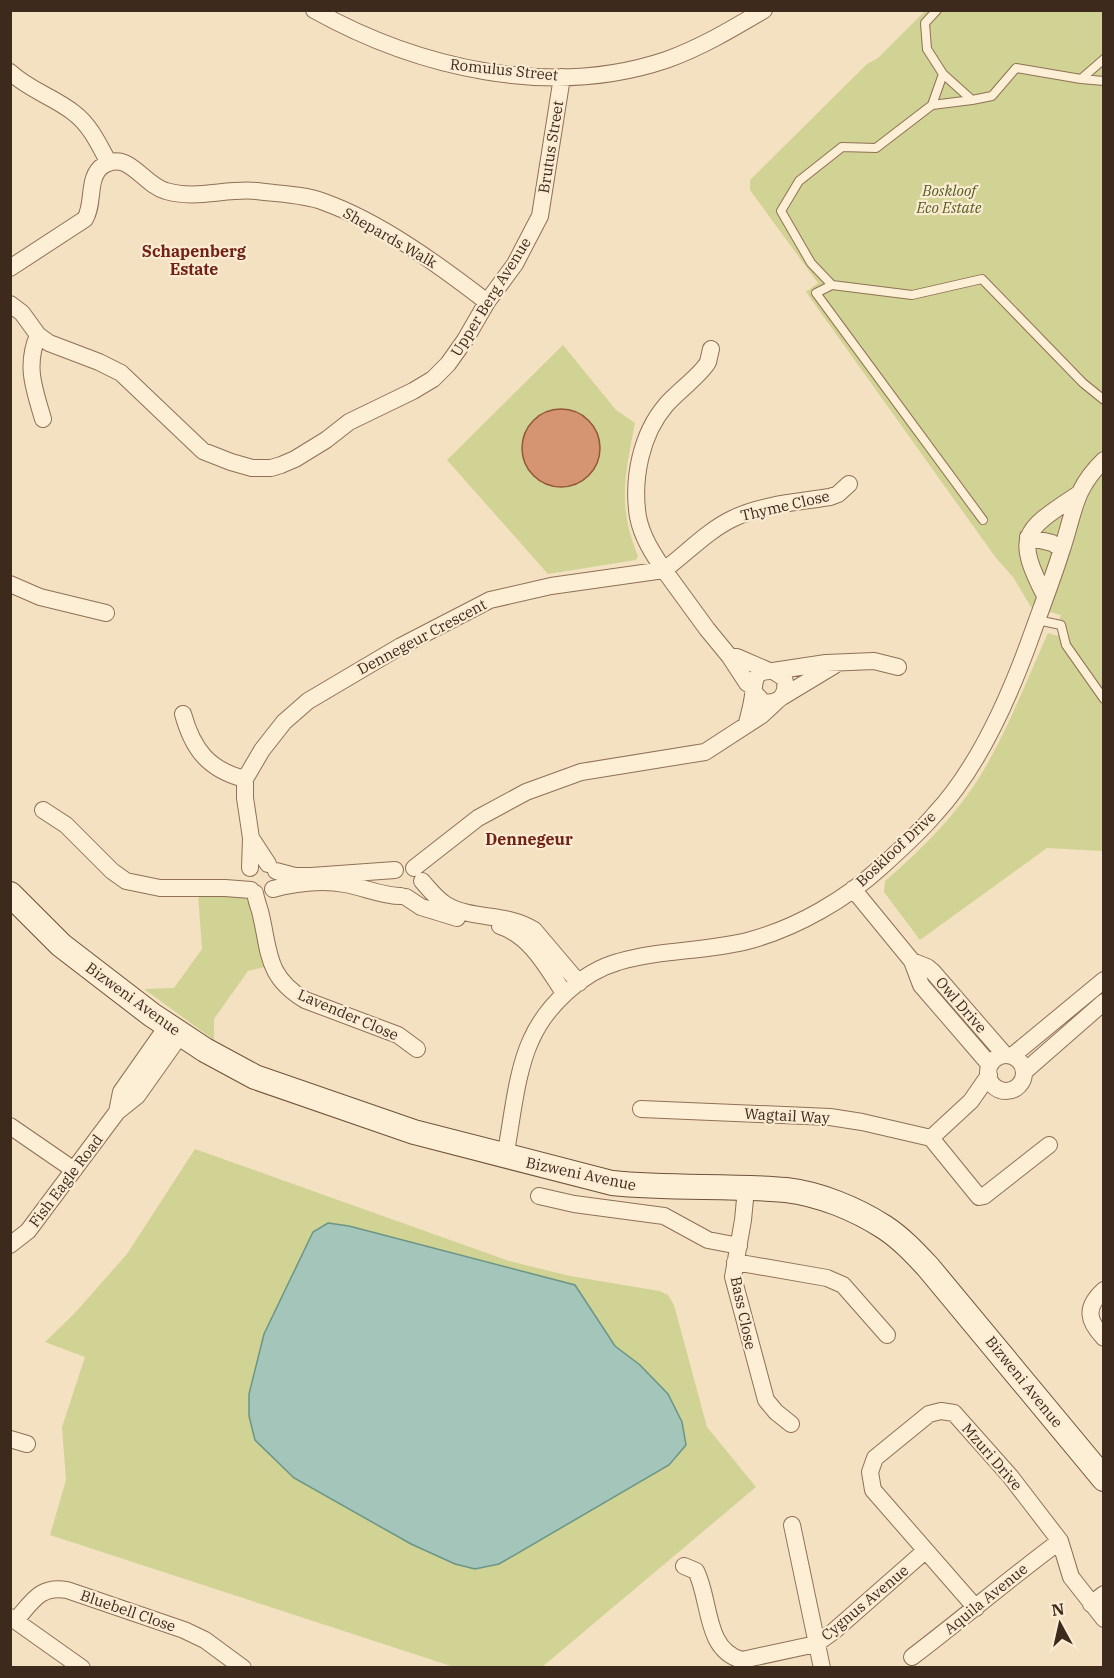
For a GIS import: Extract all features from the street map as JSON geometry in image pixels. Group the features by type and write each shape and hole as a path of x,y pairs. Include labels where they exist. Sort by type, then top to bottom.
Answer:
{"street":[{"name":"Romulus Street","path":"314,10 371,38 435,62 471,69 562,77 629,69 666,59 705,43 764,10"},
{"path":"10,72 23,84 72,111 84,122 109,163 102,166 95,176 91,190 90,211 85,219 10,268"},
{"name":"Brutus Street","path":"540,216 562,77"},
{"name":"Shepards Walk","path":"109,163 118,161 130,164 149,183 164,191 185,195 252,191 322,201 354,214 380,229 457,279 486,302"},
{"name":"Upper Berg Avenue","path":"10,304 22,313 38,335 49,343 121,373 203,451 252,468 271,468 295,459 326,440 349,422 433,379 448,364 465,340 486,302 515,264 540,216"},
{"path":"38,335 32,351 31,369 43,419"},
{"path":"711,349 707,364 665,406 648,432 639,463 636,489 639,518 650,550 663,570 753,690 763,702 779,699"},
{"path":"1045,596 1028,562 1026,544 1028,537 1048,514 1077,495 1091,472 1104,460"},
{"name":"Thyme Close","path":"663,570 733,518 764,508 830,497 838,494 849,484"},
{"name":"Boskloof Drive","path":"505,1157 521,1071 530,1041 540,1022 564,993 596,971 617,962 715,948 752,940 786,928 853,889 880,868 937,813 979,752 996,720 1037,620 1062,549 1077,495"},
{"path":"1028,537 1047,541 1062,549"},
{"name":"Dennegeur Crescent","path":"245,779 252,765 296,710 401,646 473,608 490,600 551,586 663,570"},
{"path":"10,584 40,597 106,613"},
{"path":"730,657 737,657 784,678 786,685 779,699"},
{"path":"747,723 757,676 770,670 879,661 898,667"},
{"path":"418,875 478,819 526,792 581,772 705,752 747,723 762,716 779,699 839,663"},
{"path":"183,714 188,733 202,754 227,775 245,779 245,798 257,885"},
{"path":"42,810 66,825 112,871 126,881 160,888 225,888 334,883 403,897 416,895 422,886 418,875"},
{"path":"251,838 272,867 277,880 257,885"},
{"path":"257,885 259,863 295,876 395,870 404,866 418,875 438,899 460,911 511,920 524,930 547,956 579,983"},
{"path":"395,870 390,880 396,894 421,907 462,919 524,930"},
{"name":"Lavender Close","path":"257,885 268,955 280,981 291,992 305,1000 398,1035 417,1049"},
{"name":"Owl Drive","path":"853,889 912,961 921,985 990,1070"},
{"name":"Bizweni Avenue","path":"10,894 61,945 174,1030 226,1063 255,1077 414,1132 612,1184 644,1187 788,1190 850,1209 893,1234 928,1267 1104,1479"},
{"path":"547,956 564,993"},
{"name":"Owl Drive","path":"912,961 933,972 1009,1056"},
{"path":"1049,1145 984,1196 977,1195 931,1138 971,1101 995,1060 1009,1056 1104,980"},
{"path":"990,1070 992,1084 1007,1091 1017,1087 1024,1072 1104,1002"},
{"name":"Fish Eagle Road","path":"10,1245 28,1231 117,1112 121,1092 174,1030"},
{"path":"1009,1056 1020,1062 1024,1072"},
{"path":"971,1101 1000,1089"},
{"name":"Wagtail Way","path":"641,1109 830,1117 931,1138"},
{"path":"10,1126 74,1170"},
{"name":"Bass Close","path":"746,1189 733,1277 761,1388 766,1400 791,1424"},
{"path":"539,1196 574,1204 664,1216 737,1254 826,1278 843,1286 887,1335"},
{"path":"1104,1290 1092,1304 1090,1319 1104,1338"},
{"name":"Mzuri Drive","path":"976,1608 873,1490 870,1472 875,1458 929,1414 941,1411 954,1413 1010,1476 1060,1541 1071,1577 1097,1599 1104,1619"},
{"path":"10,1439 27,1444"},
{"path":"792,1525 822,1668"},
{"name":"Aquila Avenue","path":"912,1657 976,1608 1009,1578 1060,1541"},
{"name":"Cygnus Avenue","path":"684,1566 696,1571 701,1582 715,1638 731,1657 742,1660 816,1644 925,1551"},
{"name":"Bluebell Close","path":"82,1668 13,1619 40,1593 53,1588 67,1590 184,1630 205,1640 243,1668"}],"lane":[{"path":"937,10 925,23 927,49 943,74 972,99"},
{"path":"1081,79 1104,59"},
{"path":"832,285 811,262 781,211 799,181 842,147 876,148 932,105 992,96 1016,68 1104,81"},
{"path":"932,105 943,74"},
{"path":"983,520 816,293 832,285 912,295 982,279 1083,383 1104,400"},
{"path":"1037,620 1061,625 1066,645 1104,699"}],"green space":[{"name":"Boskloof Eco Estate","path":"925,11 1103,11 1103,851 1047,848 920,940 884,892 885,881 943,825 969,793 1006,728 1048,633 1058,636 1061,615 1031,607 1013,577 996,558 806,292 818,283 750,190 750,180 867,64 878,58"},
{"path":"563,345 616,410 635,423 626,474 625,505 631,538 638,556 636,560 548,574 447,460"},
{"path":"198,894 244,895 249,899 265,967 248,971 214,1019 214,1040 144,989 174,988 202,949"},
{"path":"195,1149 509,1261 570,1276 659,1291 668,1295 674,1305 707,1427 756,1487 542,1667 454,1667 50,1535 66,1480 62,1427 85,1357 45,1342 74,1314 127,1254"}],"water":[{"path":"328,1223 349,1226 575,1285 615,1346 640,1365 668,1394 682,1422 686,1445 669,1465 499,1564 475,1569 455,1564 411,1544 294,1478 255,1440 249,1416 249,1394 264,1334 313,1232"}],"building":[{"path":"561,409 576,412 589,420 597,433 600,448 597,463 589,476 576,484 561,487 546,484 533,476 525,463 522,448 525,433 533,420 546,412"}],"district":[{"name":"Schapenberg Estate","path":"194,260"},
{"name":"Dennegeur","path":"529,839"}]}
